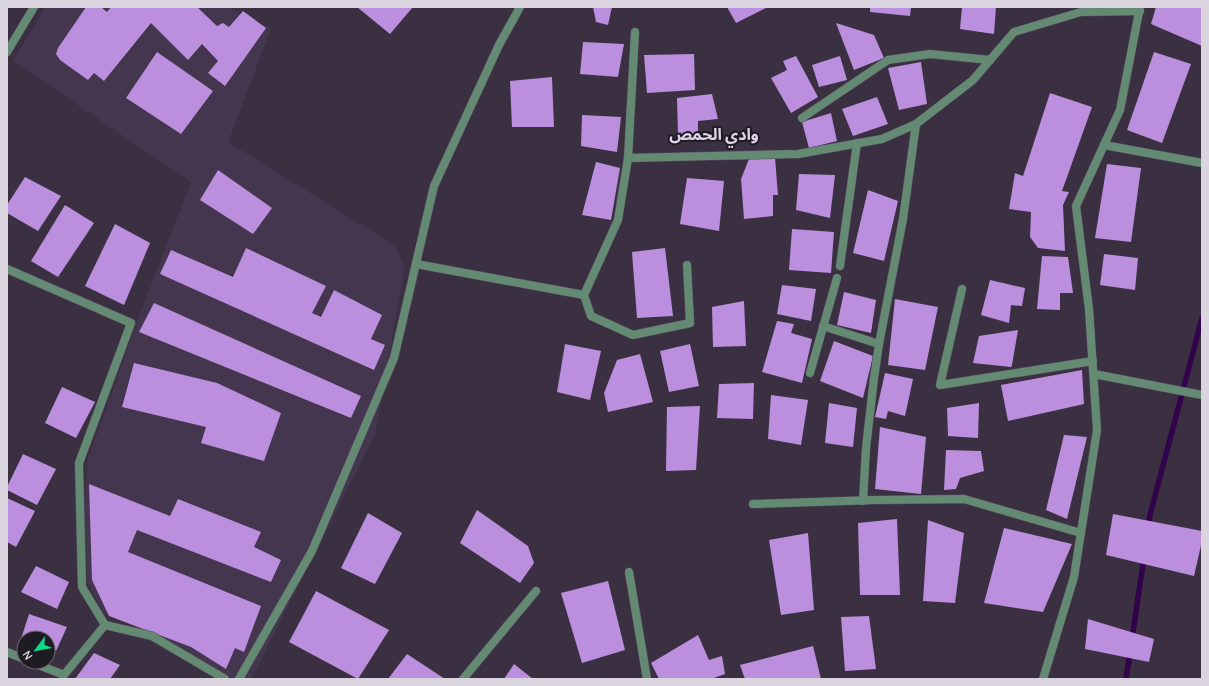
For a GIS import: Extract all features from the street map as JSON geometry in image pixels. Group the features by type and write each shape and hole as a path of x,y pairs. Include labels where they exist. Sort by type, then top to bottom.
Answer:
{"street":[{"path":"7,52 34,7"},
{"path":"239,679 312,551 394,358 434,186 499,45 520,7"},
{"path":"628,158 798,154 882,139 916,124 973,80 1014,32 1081,12 1140,9 1120,110 1076,206 1089,309 1097,430 1074,577 1043,679"},
{"path":"635,32 628,158 618,220 584,294 592,316 633,335 690,322 686,265"},
{"path":"802,118 888,60 930,54 990,60"},
{"path":"863,501 866,448 879,344 903,219 916,124"},
{"path":"840,266 857,143"},
{"path":"1104,145 1202,163"},
{"path":"416,264 584,294"},
{"path":"7,269 131,323 79,464 82,587 105,625 152,636 225,679"},
{"path":"810,373 837,278"},
{"path":"962,289 940,385 1093,361"},
{"path":"823,326 879,344"},
{"path":"1094,374 1202,395"},
{"path":"753,504 964,499 1081,533"},
{"path":"629,572 647,679"},
{"path":"463,679 536,591"},
{"path":"51,670 64,675 105,625"}],"shaded area":[{"path":"45,7 228,7 271,29 228,142 394,245 405,267 375,435 251,679 234,679 103,612 87,582 84,519 88,459 139,316 191,182 13,61"}],"building":[{"path":"86,7 101,7 107,12 111,7 197,7 217,26 223,23 229,27 243,11 266,28 225,86 208,73 218,61 202,44 188,60 151,23 104,81 94,73 88,80 60,60 56,54 58,48"},
{"path":"357,7 413,7 390,34"},
{"path":"593,7 612,7 608,25 596,22"},
{"path":"727,7 766,7 766,8 736,23"},
{"path":"870,7 911,7 910,16 870,12"},
{"path":"962,7 996,7 994,34 960,29"},
{"path":"1156,7 1202,7 1202,46 1151,24"},
{"path":"836,23 874,35 884,58 854,70"},
{"path":"583,42 624,44 618,77 580,74"},
{"path":"157,52 213,91 181,134 126,98"},
{"path":"1154,52 1191,64 1162,143 1127,130"},
{"path":"694,54 695,90 647,93 644,55"},
{"path":"796,56 818,97 791,113 771,78 787,70 783,61"},
{"path":"840,56 847,80 819,87 812,65"},
{"path":"921,62 927,104 899,110 888,68"},
{"path":"552,77 554,127 512,127 510,81"},
{"path":"1050,93 1092,107 1062,191 1069,192 1063,205 1065,251 1038,248 1030,237 1031,212 1009,209 1015,173 1023,176"},
{"path":"712,94 718,119 698,121 698,135 678,136 677,98"},
{"path":"877,97 888,124 853,136 842,109"},
{"path":"831,113 837,141 809,148 802,122"},
{"path":"582,115 621,117 617,152 581,146"},
{"path":"775,158 778,195 773,195 773,216 744,219 741,179 749,159"},
{"path":"596,162 620,168 611,220 582,215"},
{"path":"1107,164 1141,168 1131,242 1095,238"},
{"path":"218,170 272,208 253,234 200,200"},
{"path":"799,174 835,175 830,218 796,210"},
{"path":"25,177 61,196 38,231 7,213 7,205"},
{"path":"687,178 724,181 719,231 680,224"},
{"path":"868,190 898,201 884,261 853,253"},
{"path":"65,205 94,223 58,277 31,261"},
{"path":"115,224 150,243 124,305 85,286"},
{"path":"792,229 834,232 831,273 789,270"},
{"path":"246,248 326,286 312,313 321,317 334,290 382,315 371,339 385,345 374,370 160,274 171,250 233,277"},
{"path":"665,248 673,316 637,318 632,252"},
{"path":"1104,254 1138,258 1135,290 1100,285"},
{"path":"1042,256 1068,257 1073,293 1060,293 1060,310 1037,309"},
{"path":"990,280 1025,288 1022,306 1011,305 1009,323 981,315"},
{"path":"782,285 816,289 811,321 777,314"},
{"path":"844,292 876,300 871,333 837,325"},
{"path":"895,299 938,307 925,370 888,365"},
{"path":"744,301 746,346 713,347 712,307"},
{"path":"154,303 361,396 351,418 139,332"},
{"path":"777,321 794,324 791,333 812,339 802,383 762,372"},
{"path":"1018,330 1011,367 973,363 979,336"},
{"path":"834,341 873,356 863,398 820,381"},
{"path":"565,344 601,351 590,400 557,392"},
{"path":"690,344 699,386 669,392 660,351"},
{"path":"640,354 653,402 608,412 604,393 617,360"},
{"path":"134,363 217,383 281,413 264,461 201,443 206,427 122,407"},
{"path":"1082,370 1084,404 1008,421 1001,385"},
{"path":"885,373 913,379 905,416 888,411 886,419 875,417"},
{"path":"754,383 753,419 717,418 719,384"},
{"path":"62,387 95,402 76,438 45,423"},
{"path":"771,395 808,400 801,445 768,439"},
{"path":"829,403 857,408 853,447 825,443"},
{"path":"979,403 978,438 948,436 947,408"},
{"path":"700,406 696,470 666,471 667,407"},
{"path":"880,427 926,437 921,494 875,489"},
{"path":"1064,435 1087,437 1067,519 1046,510"},
{"path":"946,450 981,451 984,471 960,478 956,489 944,490"},
{"path":"23,454 56,469 37,505 7,490 7,487"},
{"path":"89,484 170,516 178,499 261,532 254,547 281,560 271,582 137,530 128,552 261,606 244,652 235,648 226,669 191,647 109,616 92,580"},
{"path":"7,498 35,511 16,547 7,542"},
{"path":"477,510 528,546 534,563 520,583 460,543"},
{"path":"368,513 402,533 375,584 341,568"},
{"path":"1113,514 1202,531 1202,541 1194,576 1106,555"},
{"path":"897,519 900,595 860,595 858,523"},
{"path":"928,520 964,533 955,603 923,601"},
{"path":"1004,528 1072,544 1043,612 984,603"},
{"path":"808,533 814,610 781,615 769,540"},
{"path":"36,566 69,582 57,609 21,592"},
{"path":"608,581 625,650 582,663 561,593"},
{"path":"316,591 389,630 358,679 289,642"},
{"path":"29,614 67,627 56,651 56,630 24,630"},
{"path":"869,616 876,669 845,671 841,617"},
{"path":"1088,619 1154,639 1149,662 1085,649"},
{"path":"698,635 709,660 722,656 725,674 711,679 659,679 651,663"},
{"path":"813,646 821,679 745,679 740,665"},
{"path":"94,653 120,665 110,679 75,679"},
{"path":"407,654 445,679 388,679"},
{"path":"514,664 533,679 504,679"}],"waterway":[{"path":"1148,528 1150,515 1202,318"},
{"path":"1132,639 1144,557"},
{"path":"1126,679 1130,652"}],"district":[{"name":"وادي الحمص","path":"714,134"}]}
